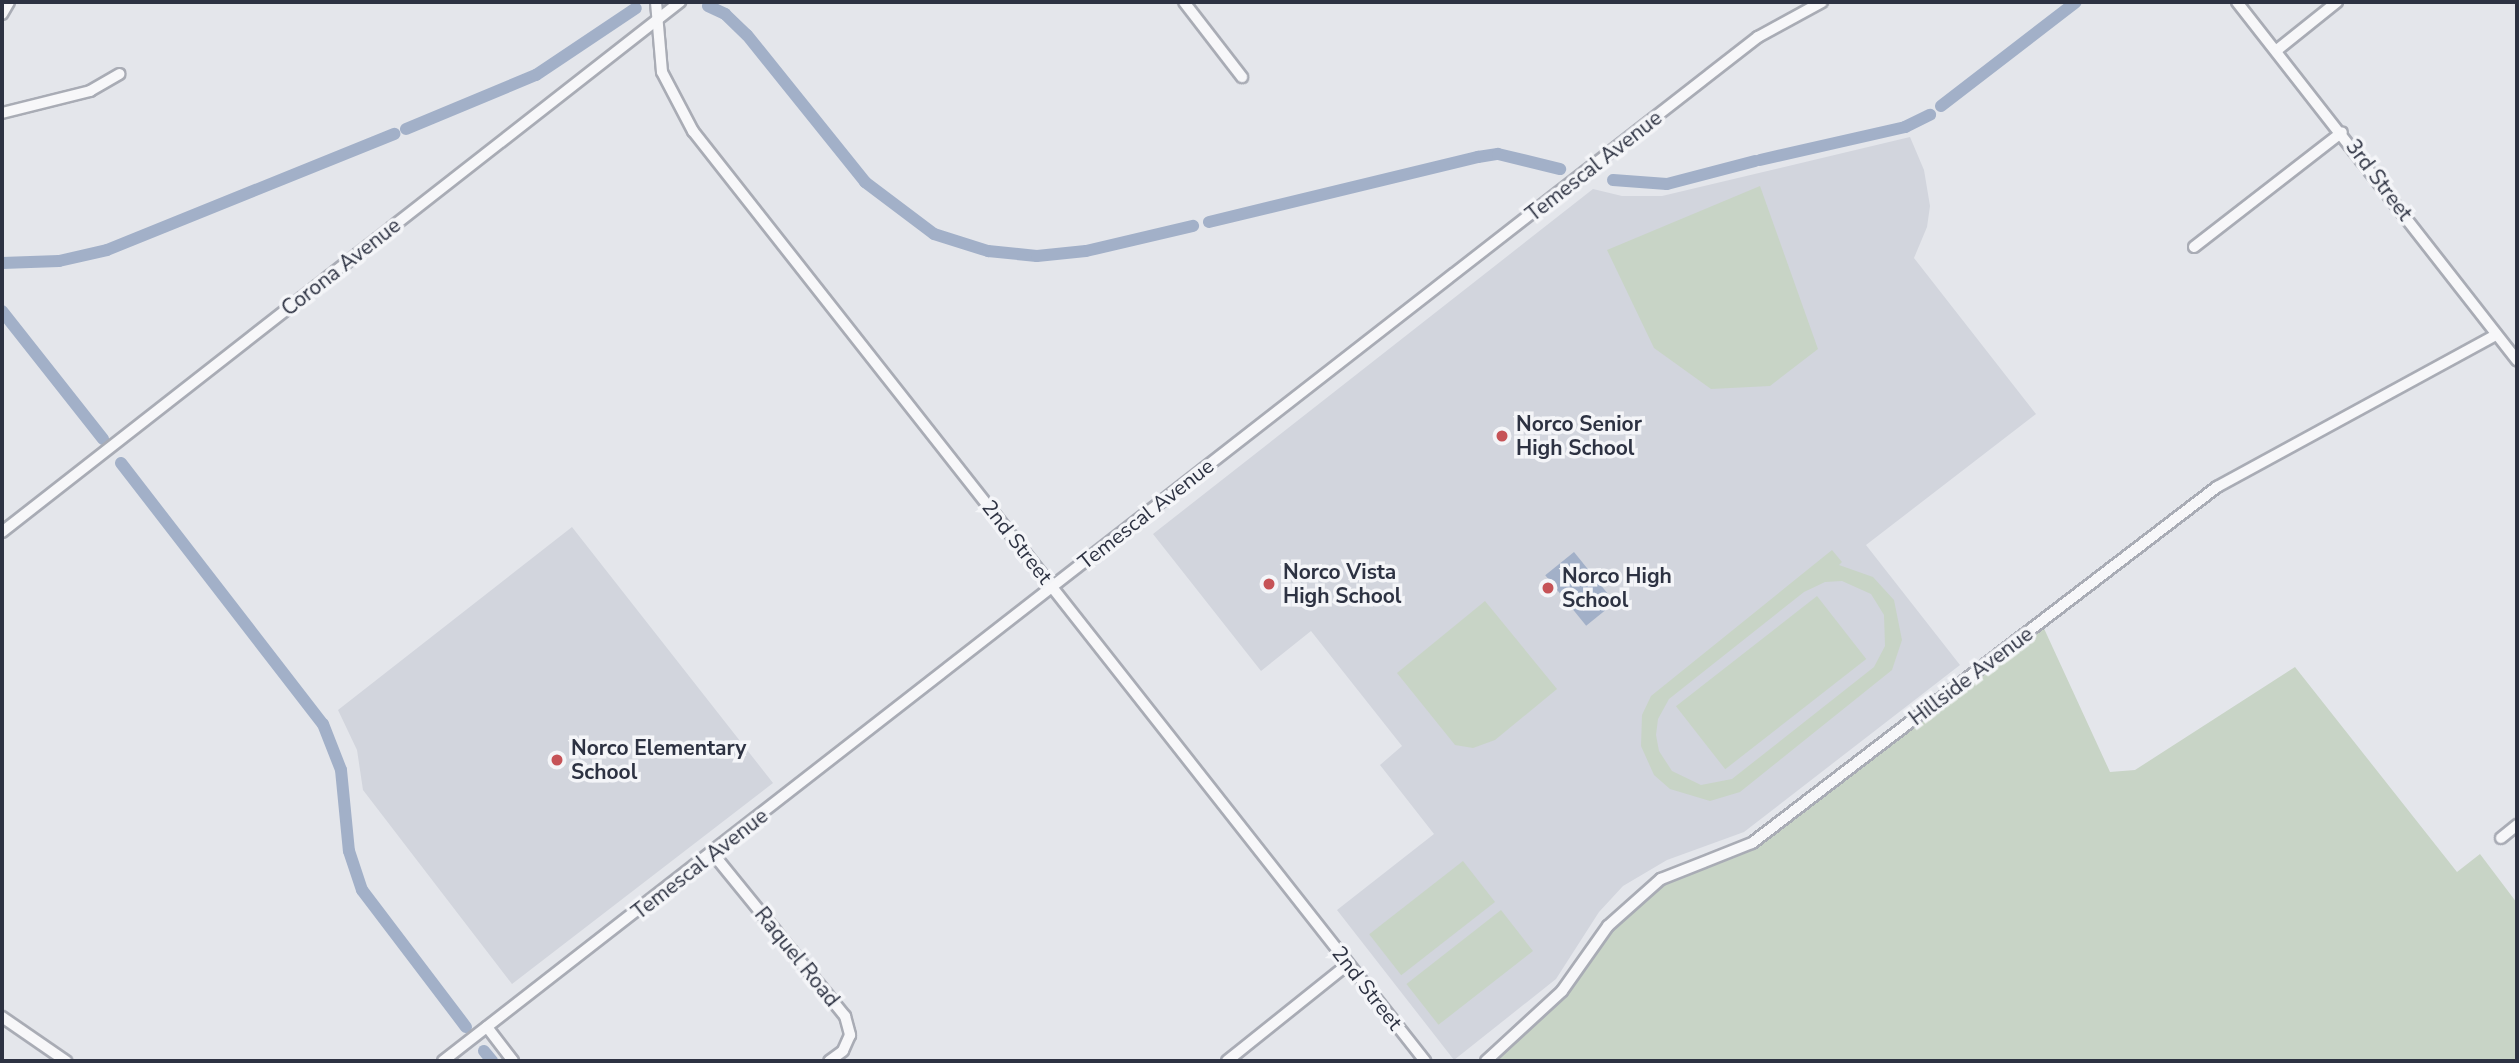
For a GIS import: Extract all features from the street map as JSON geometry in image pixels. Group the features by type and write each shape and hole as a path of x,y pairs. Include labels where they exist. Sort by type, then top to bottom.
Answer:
{"street":[{"path":"2,14 9,2"},
{"name":"2nd Street","path":"656,2 662,72 693,131 1425,1061"},
{"name":"Corona Avenue","path":"2,532 680,2"},
{"path":"1184,2 1242,76"},
{"name":"Temescal Avenue","path":"443,1061 714,855 1052,587 1758,37 1822,2"},
{"name":"3rd Street","path":"2237,2 2342,132 2496,335 2516,355"},
{"path":"2277,50 2337,2"},
{"path":"2,113 90,91 120,74"},
{"path":"2194,247 2342,132"},
{"name":"Hillside Avenue","path":"1486,1061 1562,990 1608,926 1661,879 1752,843 2217,487 2496,335"},
{"path":"2501,838 2517,825"},
{"name":"Raquel Road","path":"714,855 845,1016 850,1035 843,1051 829,1061"},
{"path":"1227,1061 1348,964"},
{"path":"2,1017 66,1061"},
{"path":"486,1027 513,1061"}],"shaded area":[{"name":"Norco High School","path":"1910,137 1924,170 1930,206 1927,227 1914,258 2036,414 1866,545 1960,665 1744,832 1667,860 1623,886 1599,912 1556,979 1454,1060 1337,910 1434,834 1380,765 1402,746 1311,631 1261,671 1153,534 1593,189 1622,196 1662,196"},
{"name":"Norco Elementary School","path":"572,527 773,783 512,984 363,790 357,750 338,710"}],"green space":[{"path":"1760,186 1818,349 1770,386 1711,389 1654,348 1607,250"},
{"path":"1832,550 1842,562 1839,565 1873,577 1894,600 1902,640 1892,670 1740,792 1710,801 1670,789 1654,775 1641,746 1642,715 1651,696","holes":["1842,581 1871,594 1884,615 1885,646 1874,667 1732,779 1701,785 1672,771 1659,751 1656,735 1658,719 1669,699 1804,592 1825,582"]},
{"path":"1817,596 1866,659 1725,769 1676,706"},
{"path":"1485,601 1557,689 1495,740 1473,748 1455,745 1397,673"},
{"path":"2041,622 2110,772 2135,770 2295,667 2457,872 2480,854 2517,903 2517,1061 1486,1061 1562,991 1608,926 1661,879 1752,843"},
{"path":"1463,861 1495,902 1401,975 1369,934"},
{"path":"1501,910 1533,951 1438,1025 1406,984"}],"water":[{"path":"1574,552 1615,603 1586,626 1545,575"}],"waterway":[{"path":"1941,106 2076,2"},
{"path":"708,6 725,14 747,35 865,182 934,234 988,251 1037,256 1086,251 1193,226"},
{"path":"406,129 536,75 636,8"},
{"path":"1760,160 1905,127 1930,115"},
{"path":"2,263 59,261 107,250 394,134"},
{"path":"1209,222 1478,157 1498,154 1560,169"},
{"path":"1613,180 1667,184 1755,161"},
{"path":"2,311 103,439"},
{"path":"121,463 323,724 341,770 349,851 362,890 466,1027"},
{"path":"484,1051 492,1061"}],"place":[{"name":"Norco Senior High School","path":"1502,436"},
{"name":"Norco Vista High School","path":"1269,584"},
{"name":"Norco High School","path":"1548,588"},
{"name":"Norco Elementary School","path":"557,760"}]}
